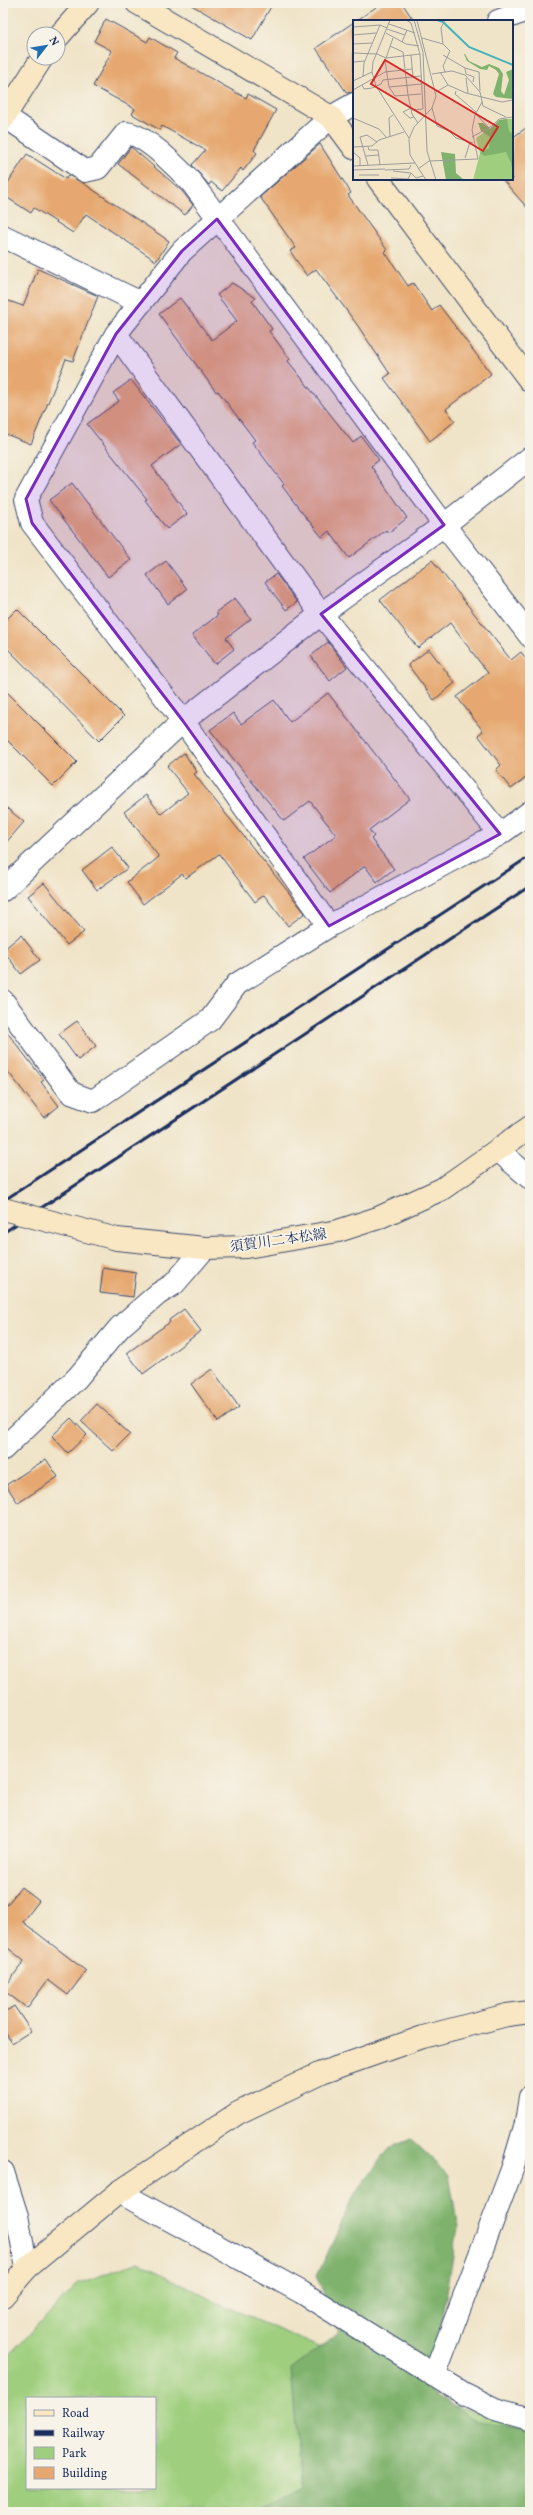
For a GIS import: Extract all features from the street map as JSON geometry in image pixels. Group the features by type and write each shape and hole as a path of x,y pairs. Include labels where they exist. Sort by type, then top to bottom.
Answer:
{"street":[{"path":"66,28 88,3"},
{"path":"137,3 331,117 353,147"},
{"path":"501,20 530,9"},
{"path":"37,66 3,117 85,171 98,168 122,136 126,133 136,134 180,170 444,525 528,630"},
{"path":"328,926 183,721 32,522 26,499 116,334 182,251 331,117 353,105"},
{"path":"379,180 530,381"},
{"path":"3,236 141,303"},
{"path":"116,334 321,614 500,834"},
{"path":"3,890 183,721 321,614 444,525 530,458"},
{"path":"3,1001 71,1093 93,1101 210,1020 237,984 328,926 500,834 530,812"},
{"name":"須賀川二本松線","path":"3,1209 117,1239 205,1248 246,1246 338,1231 378,1218 442,1189 499,1151 530,1127"},
{"path":"499,1151 530,1178"},
{"path":"3,1449 77,1378 120,1327 158,1294 174,1284 205,1248"},
{"path":"3,2296 27,2268 119,2192 238,2112 321,2073 423,2037 506,2015 530,2012"},
{"path":"434,2376 513,2167 526,2123 530,2097"},
{"path":"3,2172 10,2218 27,2268"},
{"path":"119,2192 301,2292 434,2376 495,2409 530,2419"}],"highlighted area":[{"path":"217,219 444,525 321,614 500,834 329,926 183,721 32,523 26,499 116,334 182,251"}],"green space":[{"path":"411,2139 449,2175 458,2227 430,2392 477,2422 530,2430 530,2512 253,2512 301,2486 291,2369 340,2332 317,2276 356,2192 389,2148"},
{"path":"138,2262 216,2302 452,2406 530,2425 530,2512 3,2512 3,2362 77,2284"}],"building":[{"path":"188,3 273,3 252,40"},
{"path":"382,3 402,3 413,20 357,20"},
{"path":"106,19 147,42 150,37 177,53 174,58 246,98 248,94 276,110 254,150 257,153 243,171 241,168 222,191 211,182 209,185 192,165 205,150 162,126 160,130 132,114 135,109 93,86 112,51 94,41"},
{"path":"353,23 353,92 347,93 316,48"},
{"path":"530,125 530,211 503,180 513,180 513,137"},
{"path":"320,144 351,193 348,195 387,250 385,252 408,286 413,283 432,311 439,305 491,374 446,409 455,421 430,441 384,378 390,374 358,326 316,269 307,276 290,251 296,248 260,197"},
{"path":"131,147 182,191 193,205 185,215 118,164"},
{"path":"27,154 66,179 68,175 83,183 169,241 156,261 86,214 73,233 34,208 31,213 3,195 3,190"},
{"path":"38,269 98,296 73,361 66,359 31,444 3,433 3,299 23,306"},
{"path":"232,283 256,298 252,301 272,329 269,331 290,359 288,361 353,443 361,436 379,460 371,466 407,518 388,533 386,530 349,558 329,531 322,537 300,510 282,486 284,484 252,442 255,440 218,391 216,392 159,314 180,298 212,340 237,321 217,295"},
{"path":"131,380 181,444 152,466 187,514 167,529 145,500 147,499 87,424 119,401 113,393"},
{"path":"72,483 131,560 108,577 49,500"},
{"path":"432,560 511,660 521,652 530,664 530,775 511,789 496,770 501,765 478,735 483,731 457,697 488,673 450,623 418,648 380,600"},
{"path":"166,561 187,589 168,604 147,575"},
{"path":"276,574 297,602 286,610 265,582"},
{"path":"235,598 251,619 226,638 234,649 215,664 192,635 218,615 216,612"},
{"path":"17,609 124,716 99,741 3,644 3,623"},
{"path":"328,642 347,667 330,681 311,656"},
{"path":"429,649 455,683 434,700 408,665"},
{"path":"3,688 77,762 53,786 3,736"},
{"path":"328,693 410,799 369,830 374,836 371,839 394,869 377,882 365,866 330,893 304,859 336,835 310,801 284,821 210,730 233,713 241,724 274,700 290,722"},
{"path":"184,753 197,772 194,774 305,913 288,926 264,895 255,902 219,854 186,878 182,874 143,904 127,882 159,857 124,812 146,795 161,814 188,793 167,766"},
{"path":"3,805 24,822 3,846"},
{"path":"112,847 128,868 97,890 82,870"},
{"path":"44,883 84,932 67,945 28,896"},
{"path":"21,935 40,960 21,974 3,950"},
{"path":"77,1021 96,1046 78,1060 59,1034"},
{"path":"3,1027 44,1080 41,1082 59,1106 44,1118 3,1065"},
{"path":"103,1268 136,1273 133,1297 100,1293"},
{"path":"184,1309 201,1331 143,1374 127,1353 170,1322 169,1320"},
{"path":"212,1369 239,1407 218,1422 191,1384"},
{"path":"97,1404 130,1434 113,1451 81,1421"},
{"path":"71,1418 87,1435 68,1453 52,1436"},
{"path":"46,1459 58,1477 18,1503 6,1485"},
{"path":"21,1887 39,1901 23,1922 86,1971 68,1995 48,1980 27,2008 3,1990 24,1961 3,1944 3,1910"},
{"path":"14,2006 31,2031 12,2043 3,2029 3,2013"}],"railway":[{"path":"3,1201 530,856"},
{"path":"3,1233 530,886"}]}
